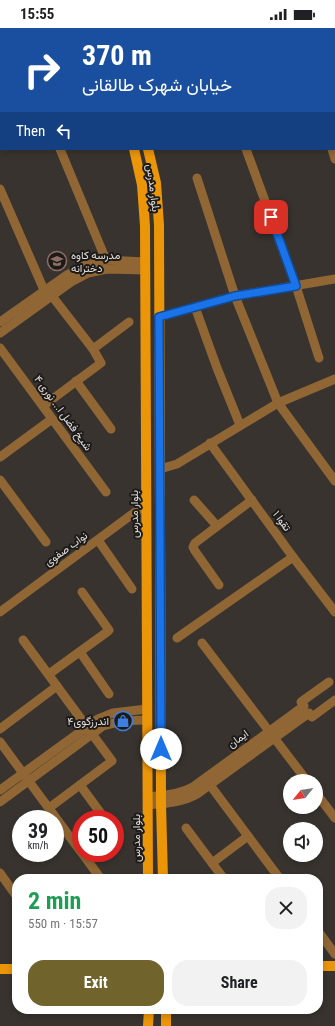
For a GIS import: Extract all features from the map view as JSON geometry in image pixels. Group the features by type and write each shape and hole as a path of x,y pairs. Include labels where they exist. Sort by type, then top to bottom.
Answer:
{"main road":[{"name":"بلوار مدرس","path":"134,150 142,185 145,226 148,874"},
{"name":"بلوار مدرس","path":"148,150 156,183 159,225 161,800 163,874"},
{"path":"323,966 335,966"},
{"path":"0,969 12,969"},
{"path":"148,1014 148,1026"},
{"path":"166,1014 166,1026"}],"street":[{"path":"60,150 106,260"},
{"path":"246,150 296,286 319,358"},
{"path":"197,178 235,296 278,403 335,481"},
{"path":"0,189 44,290 52,296 93,349 101,363 42,406"},
{"path":"0,322 67,274 86,265 106,260 145,266"},
{"path":"0,333 71,282 88,273 107,269 145,266"},
{"path":"159,317 235,296 335,279"},
{"path":"195,307 240,425"},
{"path":"93,349 129,322"},
{"name":"شیخ فضل ا... نوری ۴","path":"0,348 106,492"},
{"path":"160,469 177,464 278,403 335,379"},
{"path":"76,382 111,429"},
{"path":"0,457 52,419"},
{"name":"تقوا ۱","path":"210,443 335,612"},
{"path":"0,480 46,542"},
{"path":"194,500 217,526"},
{"path":"219,585 193,547 195,543 252,500"},
{"name":"نواب صفوی","path":"0,612 146,504"},
{"path":"98,540 132,589"},
{"path":"177,638 293,557"},
{"path":"48,674 109,630 82,592"},
{"path":"23,640 112,761 49,808"},
{"path":"202,643 302,774"},
{"path":"80,652 109,694"},
{"name":"ایمان","path":"148,801 161,800 178,802 197,794 208,781 271,735 304,706 301,702 329,682"},
{"path":"0,728 57,686"},
{"name":"ایمان","path":"271,735 309,713 312,717 335,700"},
{"path":"0,802 26,777 89,730 98,719 114,713 147,714"},
{"path":"0,742 72,840"},
{"path":"0,790 26,777"},
{"path":"208,781 276,874"},
{"path":"80,785 98,810"},
{"path":"323,802 335,818"},
{"path":"186,828 220,874"},
{"path":"212,863 248,836"},
{"path":"88,862 97,874"},
{"path":"0,873 12,890"},
{"path":"323,938 335,954"}],"place":[{"name":"مدرسه کاوه دخترانه","path":"57,261"},
{"name":"اندرزگوی۴","path":"123,721"}],"route":[{"path":"161,749 159,317 235,296 296,286 271,217"}]}
